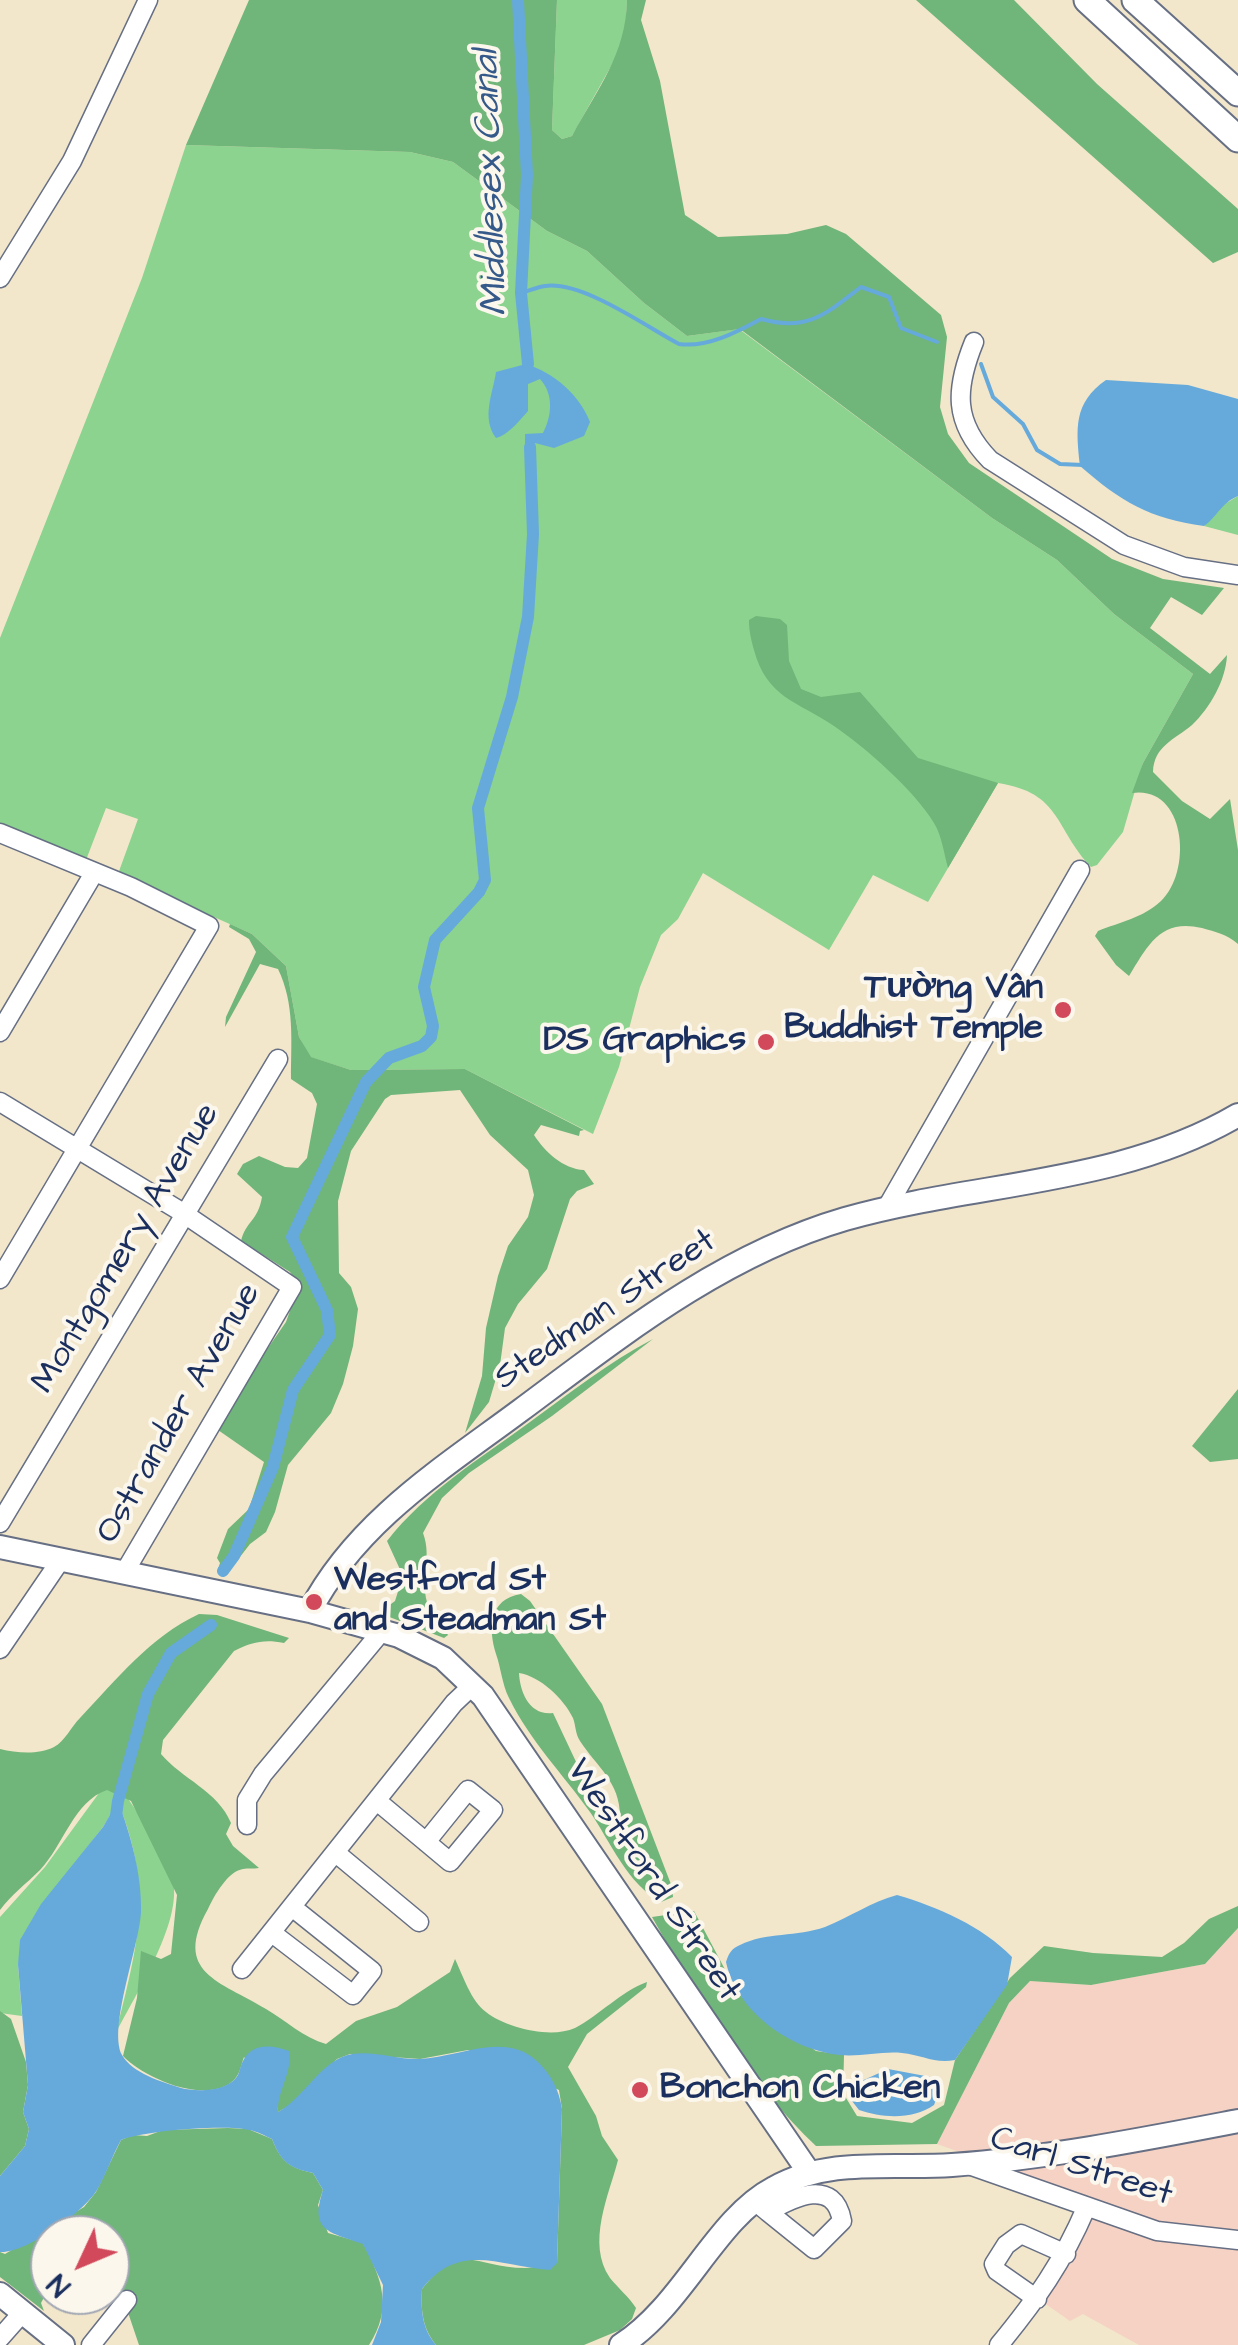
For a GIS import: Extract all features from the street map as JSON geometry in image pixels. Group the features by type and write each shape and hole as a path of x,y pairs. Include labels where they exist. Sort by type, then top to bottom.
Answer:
{"highway":[{"path":"1086,0 1238,139"},
{"path":"1135,0 1238,93"}],"main road":[{"name":"Stedman Street","path":"310,1611 340,1561 371,1526 408,1494 618,1338 707,1279 828,1224 886,1209 1074,1174 1206,1135 1238,1116"},
{"name":"Westford Street","path":"0,1547 310,1611 382,1632 443,1658 472,1686 578,1832 808,2171"},
{"path":"622,2345 672,2300 720,2239 762,2207 770,2190 808,2171 964,2163 1238,2121"},
{"path":"0,2294 62,2345"}],"street":[{"path":"0,278 72,160 148,0"},
{"path":"974,342 960,377 960,405 975,444 990,460 1124,545 1184,567 1238,575"},
{"path":"0,833 209,926 0,1279"},
{"path":"886,1209 1080,870"},
{"path":"0,1032 94,874"},
{"name":"Montgomery Avenue","path":"0,1524 278,1059"},
{"path":"0,1102 186,1215"},
{"name":"Ostrander Avenue","path":"124,1574 292,1287 186,1215"},
{"path":"0,1649 60,1561"},
{"path":"247,1825 247,1800 263,1774 382,1632"},
{"path":"242,1969 454,1703 472,1686"},
{"path":"377,1801 426,1842"},
{"path":"336,1853 419,1922"},
{"path":"272,1933 354,1995 372,1971 292,1907"},
{"name":"Carl Street","path":"964,2163 1157,2231 1238,2240"},
{"path":"999,2345 1037,2299 1066,2254 1086,2208"},
{"path":"1037,2299 997,2272 994,2264 1016,2235 1021,2234 1066,2254"},
{"path":"0,2338 22,2312"},
{"path":"90,2345 114,2315"}],"shaded area":[{"path":"1238,1928 1238,2345 1139,2345 1083,2314 1070,2321 1043,2302 1090,2221 1011,2170 937,2144 1009,2003 1030,1981 1091,1985 1205,1964"}],"green space":[{"path":"249,0 557,0 552,130 562,139 572,136 616,55 627,0 646,0 641,20 660,81 685,215 718,237 787,234 826,225 846,234 941,315 947,337 940,407 948,434 969,463 1112,559 1163,579 1224,588 1202,615 1171,597 1150,628 1210,674 1227,655 1224,674 1211,702 1192,725 1161,750 1153,772 1182,801 1210,819 1230,799 1238,850 1238,944 1202,928 1176,927 1157,937 1129,976 1095,936 1098,931 1154,907 1171,887 1178,870 1179,833 1173,816 1164,802 1150,794 1132,793 1143,763 1193,674 1114,614 1057,560 992,518 740,329 687,336 587,251 547,231 453,162 410,152 186,145"},
{"path":"557,0 627,0 626,29 620,50 572,136 562,139 552,130"},
{"path":"916,0 1014,0 1097,84 1238,209 1238,252 1213,263"},
{"path":"186,145 410,152 453,162 547,231 587,251 687,336 739,329 992,518 1057,560 1114,614 1193,674 1143,763 1123,832 1097,865 1091,867 1046,804 1019,788 998,783 928,902 873,875 829,950 703,873 678,919 661,935 640,987 619,1067 593,1134 465,1069 351,1070 310,1057 299,1037 286,966 252,934 118,874 138,819 106,808 86,860 0,823 0,638 142,278"},
{"path":"1238,496 1238,535 1204,526 1218,508"},
{"path":"756,616 780,619 787,625 789,661 801,689 821,697 860,692 918,758 998,783 948,868 934,823 902,784 846,735 785,697 767,679 750,635 749,620"},
{"path":"230,924 252,934 286,966 299,1037 311,1057 351,1070 465,1069 584,1130 579,1136 541,1125 534,1135 555,1158 584,1170 594,1184 577,1191 570,1199 547,1269 518,1304 505,1328 489,1402 465,1433 482,1376 486,1328 498,1276 508,1246 528,1217 534,1195 528,1170 490,1135 460,1090 391,1095 385,1099 351,1151 338,1201 339,1273 351,1287 358,1309 343,1384 331,1413 288,1465 266,1532 250,1544 226,1575 218,1569 217,1558 228,1529 249,1509 264,1462 218,1430 245,1381 286,1322 299,1285 290,1272 241,1241 262,1197 237,1174 243,1164 259,1156 298,1168 307,1158 317,1104 312,1093 291,1079 290,1009 278,969 260,964 225,1027 256,952 249,939"},
{"path":"653,1339 469,1473 442,1498 423,1533 427,1552 425,1588 431,1612 448,1635 444,1638 379,1613 395,1601 403,1576 387,1541 418,1507 590,1378"},
{"path":"1238,1389 1238,1459 1210,1462 1192,1446"},
{"path":"521,1594 530,1601 602,1704 673,1897 661,1902 629,1874 590,1812 517,1714 505,1687 492,1634 493,1616 510,1597","holes":["519,1673 550,1690 569,1711 580,1741 616,1794 620,1816 616,1820 586,1783 553,1713 538,1711 528,1702"]},
{"path":"199,1614 217,1615 289,1638 284,1643 258,1642 234,1651 163,1740 161,1754 218,1802 231,1823 226,1834 233,1846 259,1868 232,1874 198,1931 198,1961 218,1982 326,2044 356,2021 397,2007 450,1972 455,1959 472,1995 486,2012 517,2027 542,2032 575,2028 647,1982 646,1987 587,2034 568,2067 618,2160 605,2203 600,2250 610,2278 636,2308 632,2319 620,2330 584,2345 436,2345 423,2318 422,2289 436,2274 459,2260 525,2268 557,2263 562,2109 559,2090 468,2050 420,2059 350,2054 337,2059 292,2104 278,2112 278,2100 244,2057 234,2080 208,2090 176,2086 145,2073 123,2056 137,1998 141,1951 161,1959 171,1954 177,1895 131,1801 107,1790 86,1804 40,1870 0,1910 0,1749 34,1752 58,1744 135,1660 165,1634"},
{"path":"119,1786 157,1845 173,1881 171,1917 145,1979 116,2033 139,1918 136,1863 118,1802 65,1876 18,1965 22,2016 0,2013 0,1917 45,1867 102,1789"},
{"path":"1238,1906 1238,1928 1205,1964 1091,1985 1030,1981 1009,2003 937,2144 816,2146 747,2067 652,1917 694,1911 738,1994 816,2051 844,2055 843,2093 857,2116 912,2123 944,2105 955,2060 1010,1978 1044,1946 1162,1957 1209,1919"},
{"path":"0,2011 11,2019 26,2062 28,2085 23,2112 29,2129 25,2146 0,2176"},
{"path":"248,2129 272,2139 287,2163 313,2173 323,2190 318,2205 328,2233 363,2243 380,2281 381,2319 369,2345 139,2345 129,2315 130,2215 71,2215 84,2207 96,2192 121,2140 163,2130"},
{"path":"30,2239 30,2300 0,2277 0,2252 5,2254"}],"water":[{"path":"526,364 556,379 579,402 590,422 584,436 554,448 535,443 525,450 525,434 543,433 548,420 549,398 540,379 528,384 528,411 509,431 496,438 489,414 496,372"},
{"path":"1106,380 1188,385 1238,399 1238,496 1204,526 1167,519 1137,507 1080,466 1082,408"},
{"path":"118,1801 140,1884 139,1927 119,2026 119,2042 127,2061 157,2080 203,2090 233,2081 247,2055 257,2048 289,2051 278,2112 325,2068 351,2054 419,2059 496,2047 525,2053 551,2078 562,2109 557,2263 550,2270 481,2260 450,2265 422,2289 423,2319 436,2345 372,2345 381,2322 383,2285 363,2244 325,2228 319,2214 323,2190 313,2173 287,2163 272,2139 237,2128 164,2131 121,2140 97,2190 80,2209 72,2215 30,2215 30,2243 0,2252 0,2176 25,2146 29,2129 23,2112 28,2085 18,1965 20,1940 41,1904 103,1827"},
{"path":"897,1895 959,1919 1012,1957 1007,1985 955,2060 902,2053 821,2052 785,2037 769,2025 754,2012 732,1980 726,1962 734,1948 760,1938 825,1927"},
{"path":"888,2069 936,2078 939,2092 934,2105 897,2116 859,2110 852,2101 855,2084"}],"waterway":[{"name":"Middlesex Canal","path":"518,0 527,175 521,293 528,364"},
{"path":"521,293 545,286 577,290 614,306 679,344 690,345 722,338 761,319 804,322 861,287 889,297 901,328 937,342"},
{"path":"981,364 993,397 1023,424 1037,450 1060,464 1083,465"},
{"path":"223,1571 234,1556 273,1467 293,1390 330,1335 327,1310 292,1237 366,1082 389,1058 422,1046 431,1037 433,1026 424,987 435,940 479,892 485,880 478,808 512,697 528,617 533,534 530,447"},
{"path":"116,1816 148,1694 171,1653 211,1625"}],"place":[{"name":"Tường Vân Buddhist Temple","path":"1063,1010"},
{"name":"DS Graphics","path":"766,1042"},
{"name":"Westford St and Steadman St","path":"314,1602"},
{"name":"Bonchon Chicken","path":"640,2090"}]}
